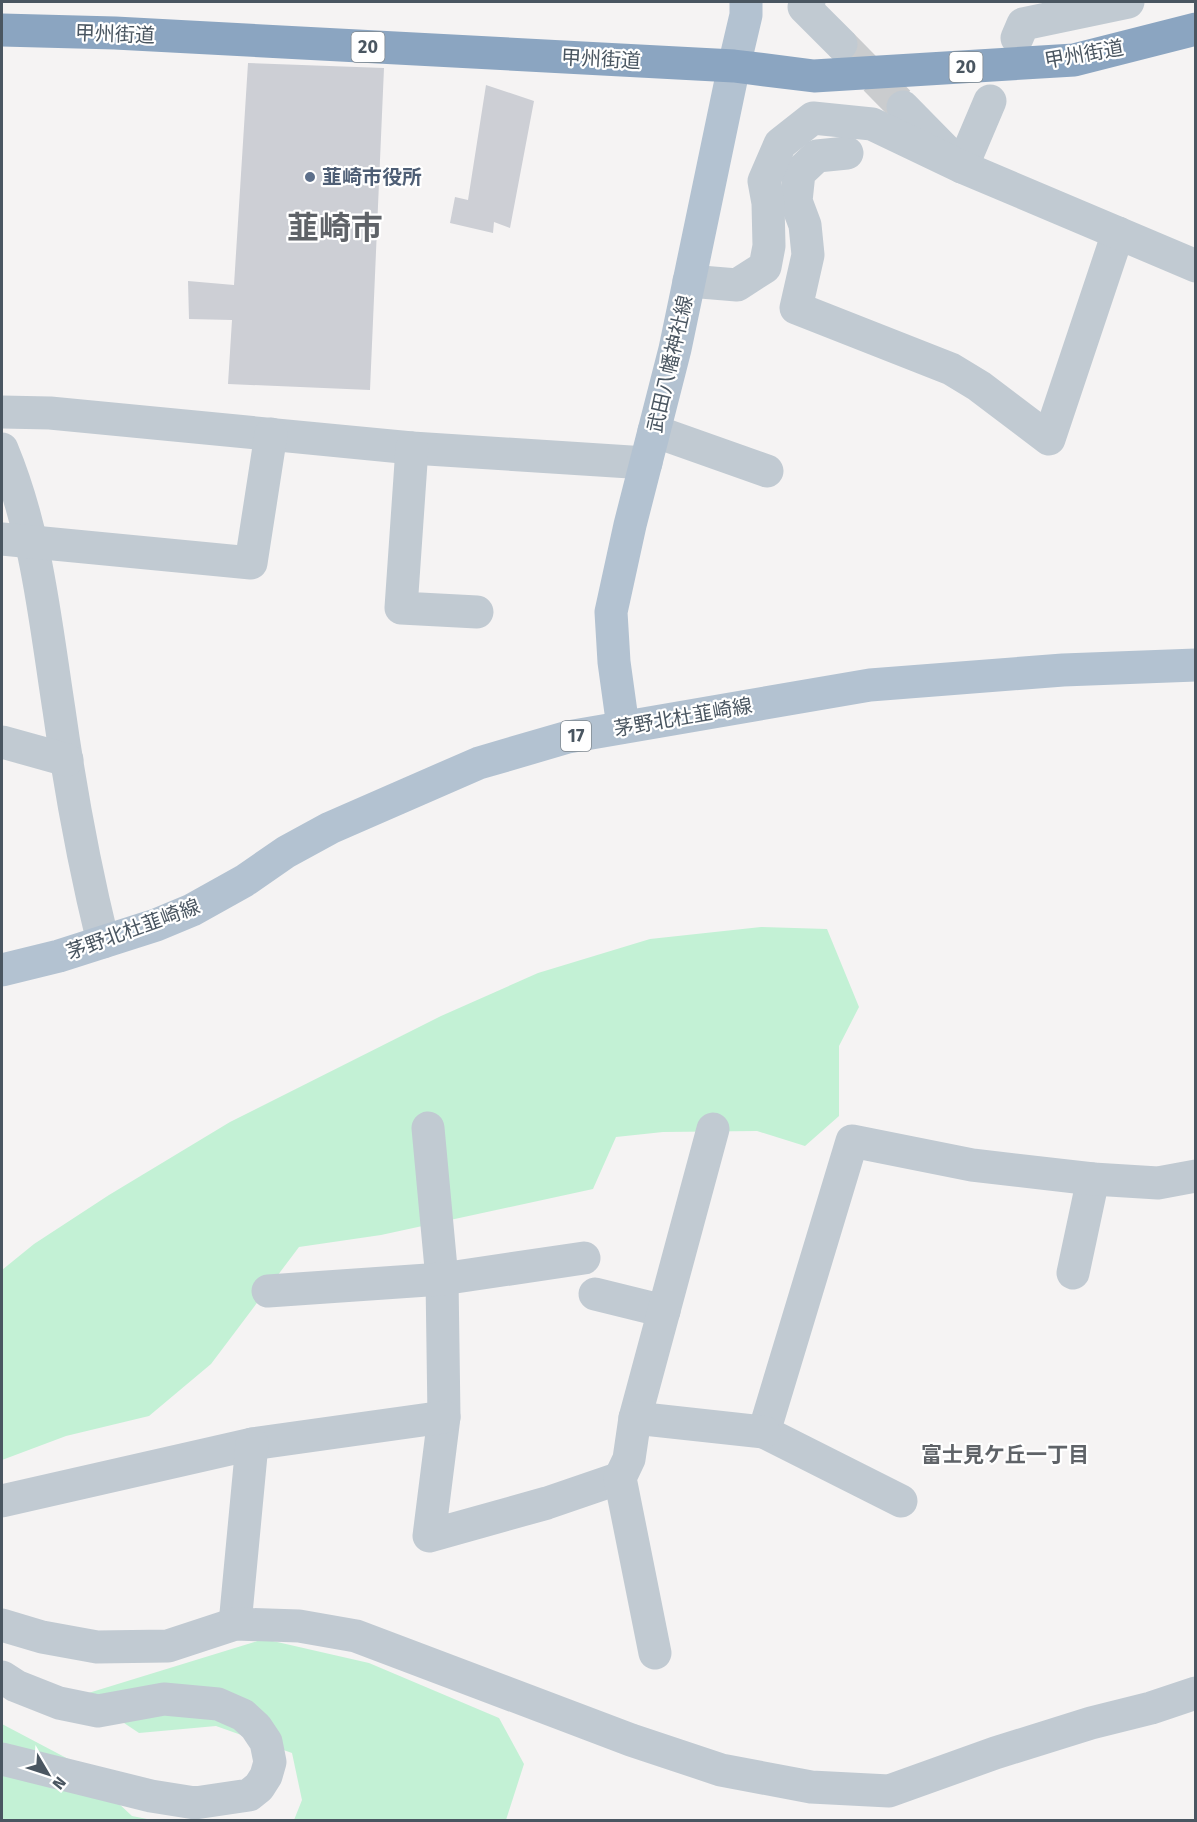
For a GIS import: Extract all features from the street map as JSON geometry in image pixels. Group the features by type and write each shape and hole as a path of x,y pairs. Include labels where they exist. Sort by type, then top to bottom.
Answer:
{"highway":[{"name":"甲州街道","path":"2,30 115,33 734,66 814,76 1074,60 1196,29"}],"main road":[{"name":"武田八幡神社線","path":"623,727 610,612 675,349 746,8"},
{"name":"茅野北杜韮崎線","path":"2,970 59,956 156,925 192,910 244,881 286,852 330,828 479,763 568,737 870,685 1063,670 1196,665"}],"street":[{"path":"809,2 804,7 841,44"},
{"path":"1017,38 1023,24 1128,2"},
{"path":"962,167 990,101"},
{"path":"903,107 962,167"},
{"path":"1118,233 1049,439 979,386 951,369 796,308 808,255 805,225 764,181 780,144 813,118 872,124 962,167 1118,233 1196,266"},
{"path":"689,281 737,285 765,267 782,202 799,173 816,156 847,153"},
{"path":"2,412 50,413 412,448 646,463"},
{"path":"654,431 767,471"},
{"path":"17,540 251,563 271,434"},
{"path":"412,448 401,608 477,612"},
{"path":"2,449 17,485 17,540 40,578 84,859 103,942"},
{"path":"2,742 67,760"},
{"path":"428,1128 442,1279 444,1417 429,1536 547,1503 620,1478"},
{"path":"655,1653 620,1478 629,1460 635,1418 713,1129"},
{"path":"764,1432 852,1141 972,1165 1093,1179 1158,1183 1196,1176"},
{"path":"1073,1273 1093,1179"},
{"path":"268,1291 442,1279 584,1257"},
{"path":"595,1294 664,1311"},
{"path":"2,1501 252,1444 444,1417"},
{"path":"635,1418 764,1432 901,1501"},
{"path":"235,1624 252,1444"},
{"path":"2,1625 42,1638 97,1647 168,1646 235,1624 299,1626 356,1636 687,1759 721,1770 811,1787 889,1791 1016,1746 1196,1694"},
{"path":"2,1759 151,1796 195,1803 249,1795 266,1776 270,1762 266,1742 256,1727 243,1715 218,1704 164,1699 98,1711 58,1703 6,1682"}],"green space":[{"path":"761,927 827,929 859,1007 839,1046 839,1116 805,1146 757,1131 663,1132 616,1137 593,1189 381,1235 299,1247 211,1364 149,1416 66,1436 2,1460 2,1270 34,1244 109,1195 230,1122 441,1016 538,973 650,939"},
{"path":"264,1639 369,1663 499,1718 524,1764 506,1820 294,1820 302,1800 292,1753 216,1726 139,1733 82,1695"},
{"path":"2,1724 74,1762 132,1816 152,1820 2,1820"}],"building":[{"name":"韮崎市役所","path":"248,63 384,68 370,390 228,384 232,320 189,319 188,281 234,285"},
{"path":"486,85 534,101 510,228 494,222 493,233 450,223 455,197 468,200"}],"tunnel":[{"path":"841,44 903,107"}],"place":[{"name":"韮崎市役所","path":"310,177"}],"district":[{"name":"韮崎市","path":"335,228"},
{"name":"富士見ケ丘一丁目","path":"1005,1455"}]}
